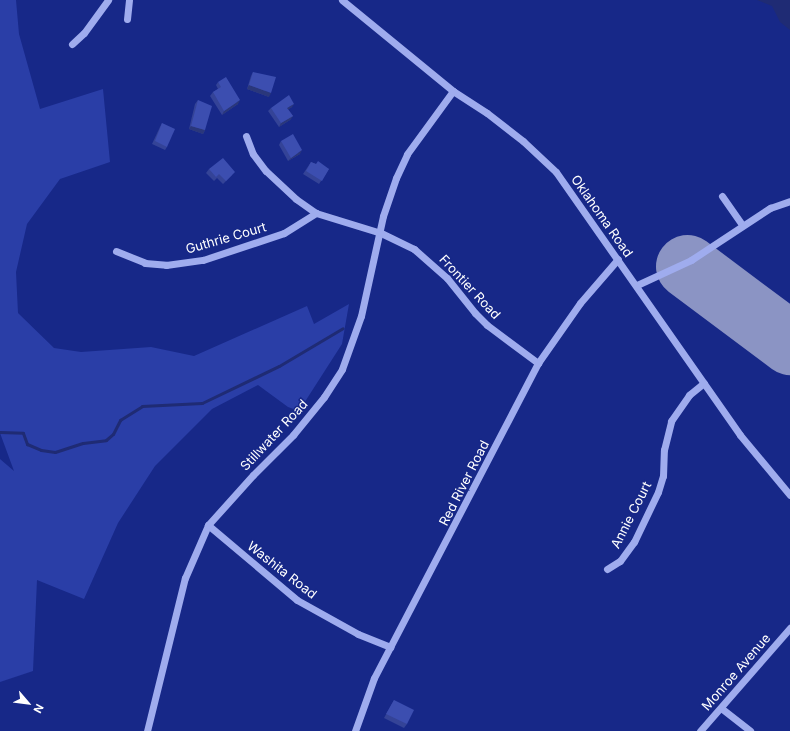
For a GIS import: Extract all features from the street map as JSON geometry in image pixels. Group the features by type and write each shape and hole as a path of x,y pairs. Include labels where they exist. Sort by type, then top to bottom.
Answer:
{"street":[{"path":"72,44 84,33 108,0"},
{"path":"127,19 129,0"},
{"name":"Oklahoma Road","path":"342,0 452,90 487,113 556,172 637,285 740,435 790,496"},
{"name":"Stillwater Road","path":"147,731 184,578 208,525 253,474 293,435 324,397 342,369 361,316 381,233 383,216 406,154 452,90"},
{"path":"246,136 253,154 266,171 316,213"},
{"path":"722,196 742,226"},
{"path":"637,285 691,260 770,208 790,202"},
{"name":"Frontier Road","path":"316,213 381,233 414,250 447,278 474,313 538,363"},
{"name":"Guthrie Court","path":"116,250 145,263 166,265 203,260 284,233 316,213"},
{"name":"Red River Road","path":"355,731 374,678 538,363 580,303 618,259"},
{"name":"Annie Court","path":"607,569 620,561 634,542 658,492 663,476 664,450 671,421 688,395 704,383"},
{"name":"Washita Road","path":"208,525 297,600 358,634 390,647"},
{"name":"Monroe Avenue","path":"700,731 790,628"},
{"path":"721,708 750,731"}],"shaded area":[{"path":"0,0 16,0 19,34 40,109 103,89 110,162 60,179 27,224 16,272 18,313 54,348 81,352 151,347 194,356 307,306 314,324 349,304 342,344 299,411 288,407 258,385 212,409 155,466 118,523 84,599 37,580 33,671 0,682 0,459 14,471 0,433"},
{"path":"757,0 790,0 790,30 780,22 772,6"}],"building":[{"path":"253,72 276,77 271,93 249,85"},
{"path":"226,77 240,100 224,111 213,92 221,87 218,82"},
{"path":"289,95 294,104 287,108 293,116 281,123 271,108"},
{"path":"198,100 212,106 205,130 191,126"},
{"path":"162,123 175,129 167,147 155,141"},
{"path":"293,134 302,150 291,158 281,141"},
{"path":"223,158 235,172 226,181 219,174 216,177 209,169"},
{"path":"318,161 329,169 322,181 306,171 311,162 316,164"},
{"path":"394,700 414,710 407,724 386,714"}],"waterway":[{"path":"0,432 23,433 27,444 41,450 55,452 83,443 106,440 113,434 120,420 142,406 202,403 279,366 343,328"}],"runway":[{"path":"687,266 790,343"}]}
